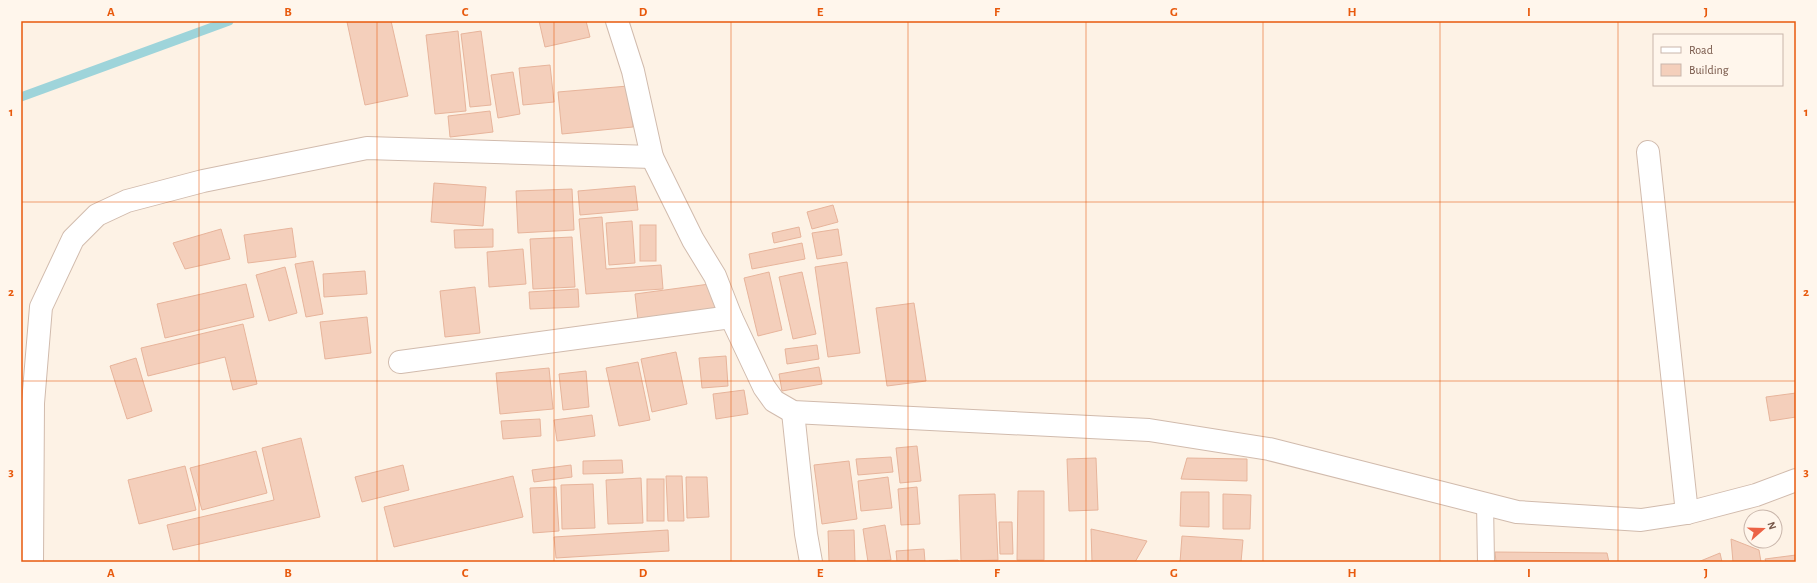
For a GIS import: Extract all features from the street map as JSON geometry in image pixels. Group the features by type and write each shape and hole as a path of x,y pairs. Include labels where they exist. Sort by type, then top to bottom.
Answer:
{"street":[{"path":"617,21 633,71 652,157 693,240 715,276 731,317 764,387 774,401 793,412 1149,430 1269,448 1517,512 1641,520 1687,513 1756,495 1796,480"},
{"path":"32,562 33,404 41,307 73,240 97,215 127,201 203,181 367,148 652,157"},
{"path":"1648,152 1687,513"},
{"path":"400,362 731,317"},
{"path":"793,412 806,534 811,562"}],"lane":[{"path":"1485,504 1486,562"}],"building":[{"path":"391,21 408,96 365,105 347,22"},
{"path":"539,21 586,21 590,37 545,47"},
{"path":"458,31 466,111 435,114 426,35"},
{"path":"481,31 491,105 470,107 461,34"},
{"path":"550,65 554,102 523,105 519,68"},
{"path":"513,72 520,114 498,118 491,75"},
{"path":"628,86 633,127 562,134 558,92"},
{"path":"490,111 493,132 450,137 448,116"},
{"path":"434,183 486,187 483,226 431,222"},
{"path":"635,186 638,210 580,215 578,191"},
{"path":"572,189 574,230 518,233 516,191"},
{"path":"833,205 838,222 812,229 807,212"},
{"path":"602,217 606,269 661,265 663,289 586,294 579,219"},
{"path":"632,221 635,263 609,265 606,223"},
{"path":"640,225 656,225 656,261 640,261"},
{"path":"799,227 801,237 774,243 772,233"},
{"path":"292,228 296,257 248,263 244,235"},
{"path":"221,229 230,259 185,269 173,243"},
{"path":"493,229 493,247 455,248 454,230"},
{"path":"838,229 842,255 817,259 812,233"},
{"path":"572,237 575,287 533,289 530,239"},
{"path":"802,243 805,259 752,269 749,254"},
{"path":"523,249 526,284 489,287 487,252"},
{"path":"313,261 323,314 306,317 295,264"},
{"path":"847,262 860,353 828,357 815,267"},
{"path":"285,267 297,313 269,321 256,275"},
{"path":"365,271 367,294 324,297 323,274"},
{"path":"769,272 782,330 758,336 744,278"},
{"path":"802,272 816,334 793,339 779,277"},
{"path":"717,283 721,318 639,329 635,294"},
{"path":"246,284 254,317 165,338 157,304"},
{"path":"475,287 480,333 445,337 440,291"},
{"path":"578,289 579,307 530,309 529,292"},
{"path":"914,303 926,381 887,386 876,308"},
{"path":"367,317 371,353 325,359 320,322"},
{"path":"243,324 257,384 233,390 225,357 148,376 141,348"},
{"path":"817,345 819,359 787,364 785,349"},
{"path":"676,352 687,404 652,412 641,359"},
{"path":"726,356 728,386 702,388 699,358"},
{"path":"136,358 152,411 127,419 110,366"},
{"path":"638,362 650,420 619,426 606,368"},
{"path":"819,367 822,384 782,391 779,374"},
{"path":"549,368 553,409 500,414 496,373"},
{"path":"586,371 589,407 563,410 559,374"},
{"path":"744,390 748,414 716,419 713,394"},
{"path":"1796,393 1796,417 1770,421 1766,397"},
{"path":"592,415 595,436 557,441 554,420"},
{"path":"540,419 541,436 503,439 501,421"},
{"path":"301,438 320,517 173,550 167,525 274,500 262,448"},
{"path":"917,446 921,481 900,483 896,448"},
{"path":"256,451 267,493 202,510 190,468"},
{"path":"891,457 893,472 858,475 856,459"},
{"path":"1096,458 1098,510 1069,511 1067,459"},
{"path":"1187,458 1247,459 1247,481 1181,479"},
{"path":"622,460 623,473 583,474 583,461"},
{"path":"849,461 857,519 822,524 814,465"},
{"path":"21,463 23,463 26,502 21,503"},
{"path":"403,465 409,490 362,502 355,477"},
{"path":"571,465 572,477 534,482 532,470"},
{"path":"185,466 196,510 139,524 128,480"},
{"path":"513,476 523,517 394,547 384,507"},
{"path":"666,476 682,476 684,521 668,521"},
{"path":"686,477 707,477 709,517 687,518"},
{"path":"888,477 892,508 861,511 858,481"},
{"path":"641,478 643,523 608,524 606,480"},
{"path":"647,479 664,479 664,521 647,521"},
{"path":"593,484 595,528 562,529 561,485"},
{"path":"556,487 559,531 533,533 530,488"},
{"path":"917,487 920,524 901,525 898,489"},
{"path":"1018,491 1044,491 1044,560 1017,560"},
{"path":"1181,492 1209,492 1209,527 1180,526"},
{"path":"995,494 998,560 961,561 959,495"},
{"path":"1223,494 1251,495 1250,529 1223,529"},
{"path":"999,522 1012,522 1013,554 1000,554"},
{"path":"885,525 891,560 868,562 863,529"},
{"path":"1091,529 1147,541 1135,562 1092,562"},
{"path":"668,530 669,551 556,558 554,537"},
{"path":"854,530 855,562 829,562 828,531"},
{"path":"1182,536 1243,540 1241,562 1180,562"},
{"path":"1731,539 1743,544 1743,549 1759,550 1761,562 1733,562"},
{"path":"924,549 925,562 897,562 896,551"},
{"path":"1495,552 1607,553 1609,562 1496,562"},
{"path":"1720,553 1722,562 1698,562"},
{"path":"1796,555 1796,562 1766,562 1765,559"},
{"path":"958,560 959,562 929,562 929,561"}],"waterway":[{"path":"21,97 229,21"}]}
